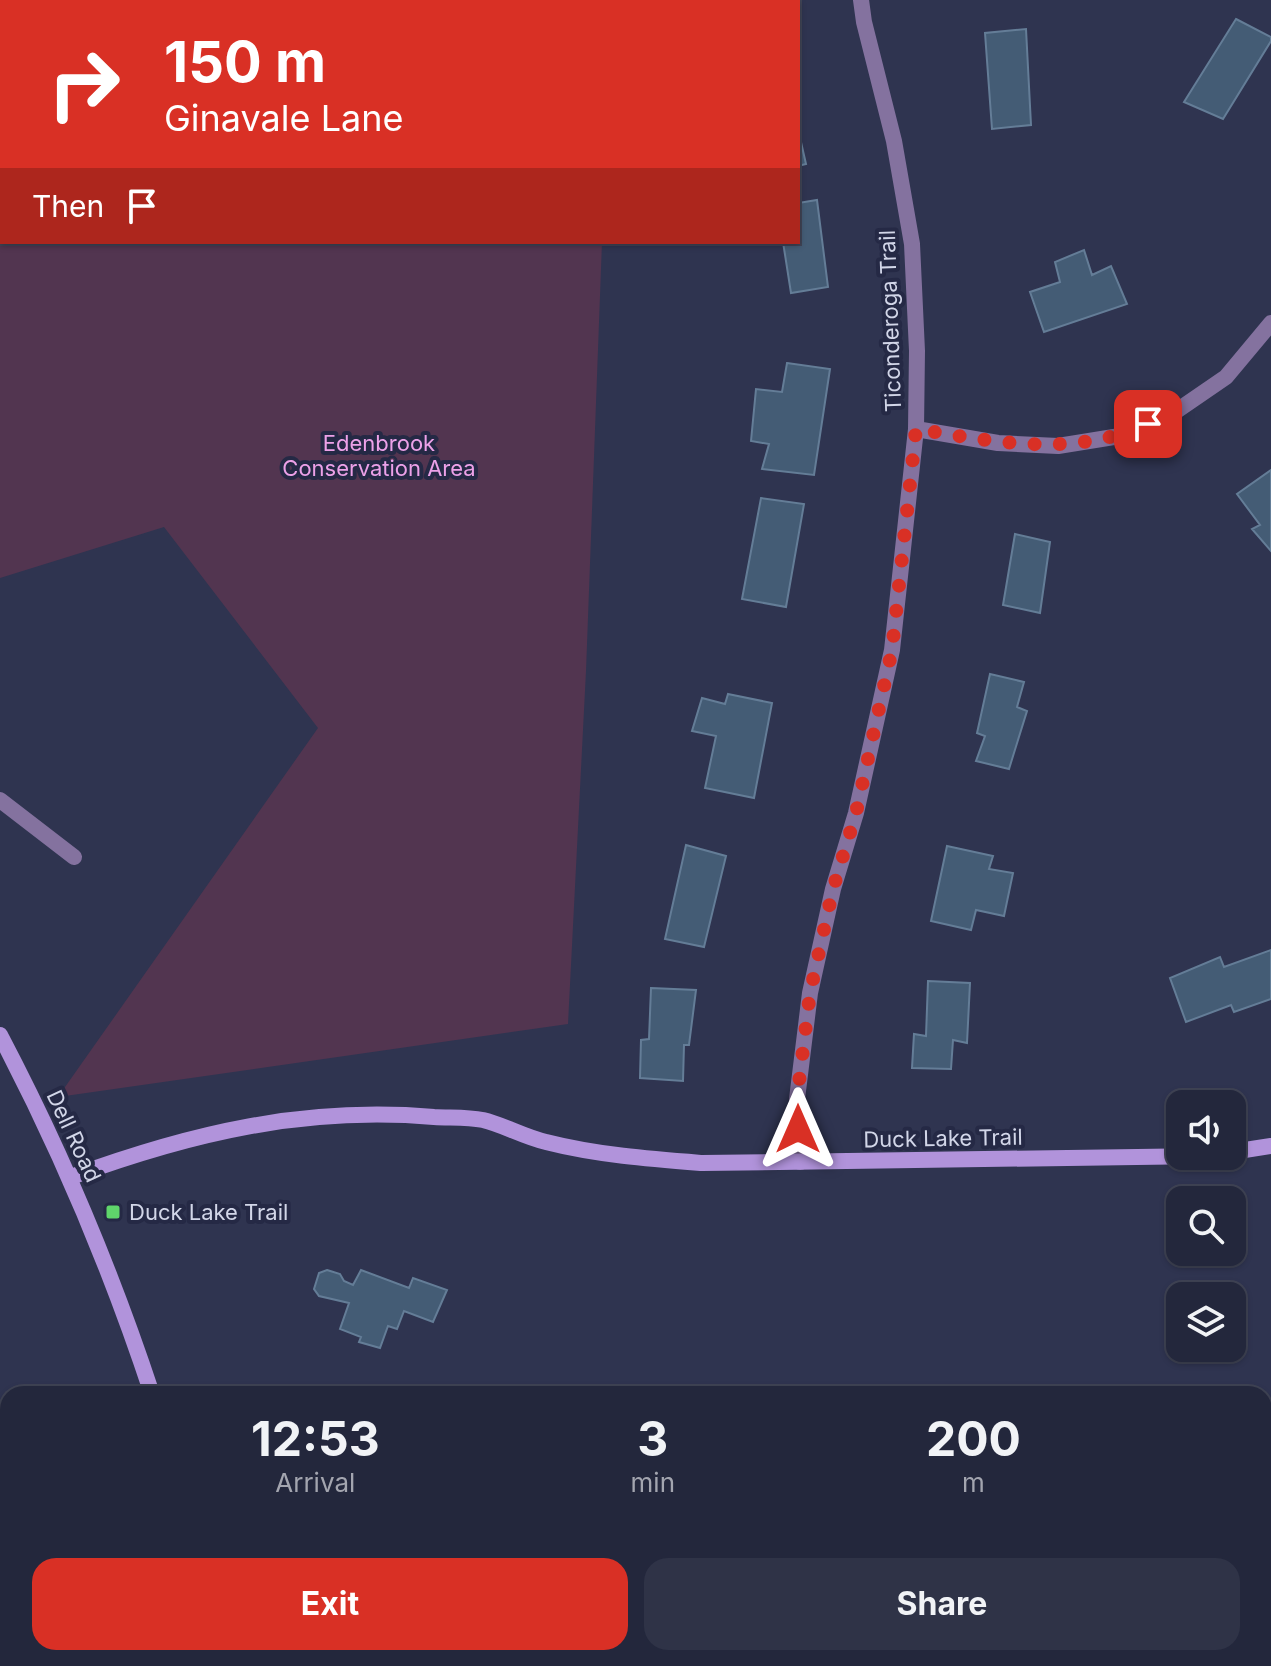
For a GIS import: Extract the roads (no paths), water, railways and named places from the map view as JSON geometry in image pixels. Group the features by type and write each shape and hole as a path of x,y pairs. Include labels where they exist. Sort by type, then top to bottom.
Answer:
{"street":[{"name":"Ticonderoga Trail","path":"800,1162 797,1099 810,993 833,889 856,813 892,650 916,429 917,351 912,244 894,141 861,0"},
{"path":"916,429 998,443 1058,446 1120,436 1175,412 1226,377 1271,323"},
{"path":"0,800 74,857"},
{"name":"Dell Road","path":"0,1035 71,1177 149,1386"},
{"name":"Duck Lake Trail","path":"71,1177 158,1147 256,1125 309,1116 395,1113 483,1120 544,1142 620,1157 702,1163 1166,1157"},
{"path":"1246,1150 1271,1146"}],"place":[{"name":"Duck Lake Trail","path":"113,1212"}],"park label":[{"name":"Edenbrook Conservation Area","path":"379,456"}]}
